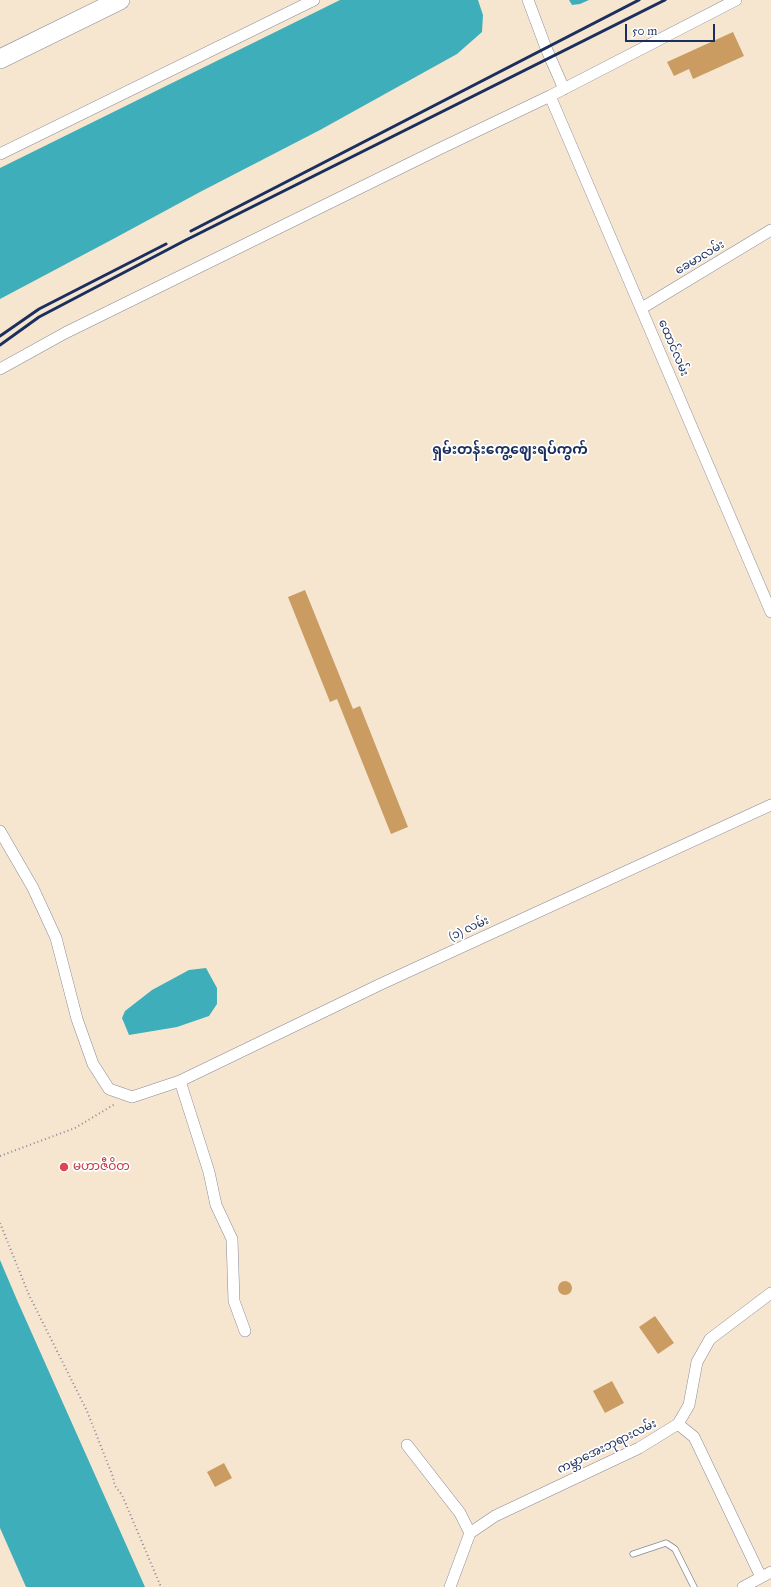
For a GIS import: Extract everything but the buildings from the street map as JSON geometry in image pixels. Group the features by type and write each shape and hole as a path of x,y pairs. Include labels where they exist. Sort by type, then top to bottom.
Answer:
{"highway":[{"path":"0,59 120,0"}],"street":[{"path":"0,154 314,0"},
{"path":"528,0 546,48 564,89"},
{"path":"0,368 72,330 430,153 564,89 736,0"},
{"name":"ထောင်လမ်း","path":"550,96 771,612"},
{"name":"ခေမာလမ်း","path":"642,308 771,230"},
{"name":"(၁) လမ်း","path":"128,1096 132,1097 180,1081 388,981 771,805"},
{"path":"0,831 33,888 56,938 77,1018 93,1064 108,1089 128,1096"},
{"path":"180,1081 209,1172 216,1205 232,1239 234,1301 245,1331"},
{"name":"ကမ္ဘာအေးဘုရားလမ်း","path":"470,1533 495,1516 638,1448 678,1424 689,1405 697,1362 710,1339 771,1293"},
{"path":"678,1424 694,1437 766,1575 743,1587"},
{"path":"407,1445 460,1513 470,1533 450,1587"}],"lane":[{"path":"633,1554 666,1543 675,1549 694,1587"}],"path":[{"path":"0,1156 75,1128 128,1096"},
{"path":"0,1223 29,1295 87,1411 113,1477 115,1486 122,1495 162,1587"}],"water":[{"path":"340,0 478,0 483,15 482,32 457,54 320,130 200,192 0,299 0,168"},
{"path":"569,0 589,0 580,4 572,5"},
{"path":"206,968 217,988 217,1004 209,1016 177,1027 129,1035 122,1018 125,1011 152,990 189,970"},
{"path":"0,1260 145,1587 26,1587 0,1528"}],"railway":[{"path":"191,231 639,0"},
{"path":"0,345 39,317 186,240 665,0"},
{"path":"0,336 39,309 166,244"}],"place":[{"name":"မဟာဇီဝိတ","path":"64,1167"}],"district":[{"name":"ရှမ်းတန်းကွေ့ဈေးရပ်ကွက်","path":"510,451"}]}
